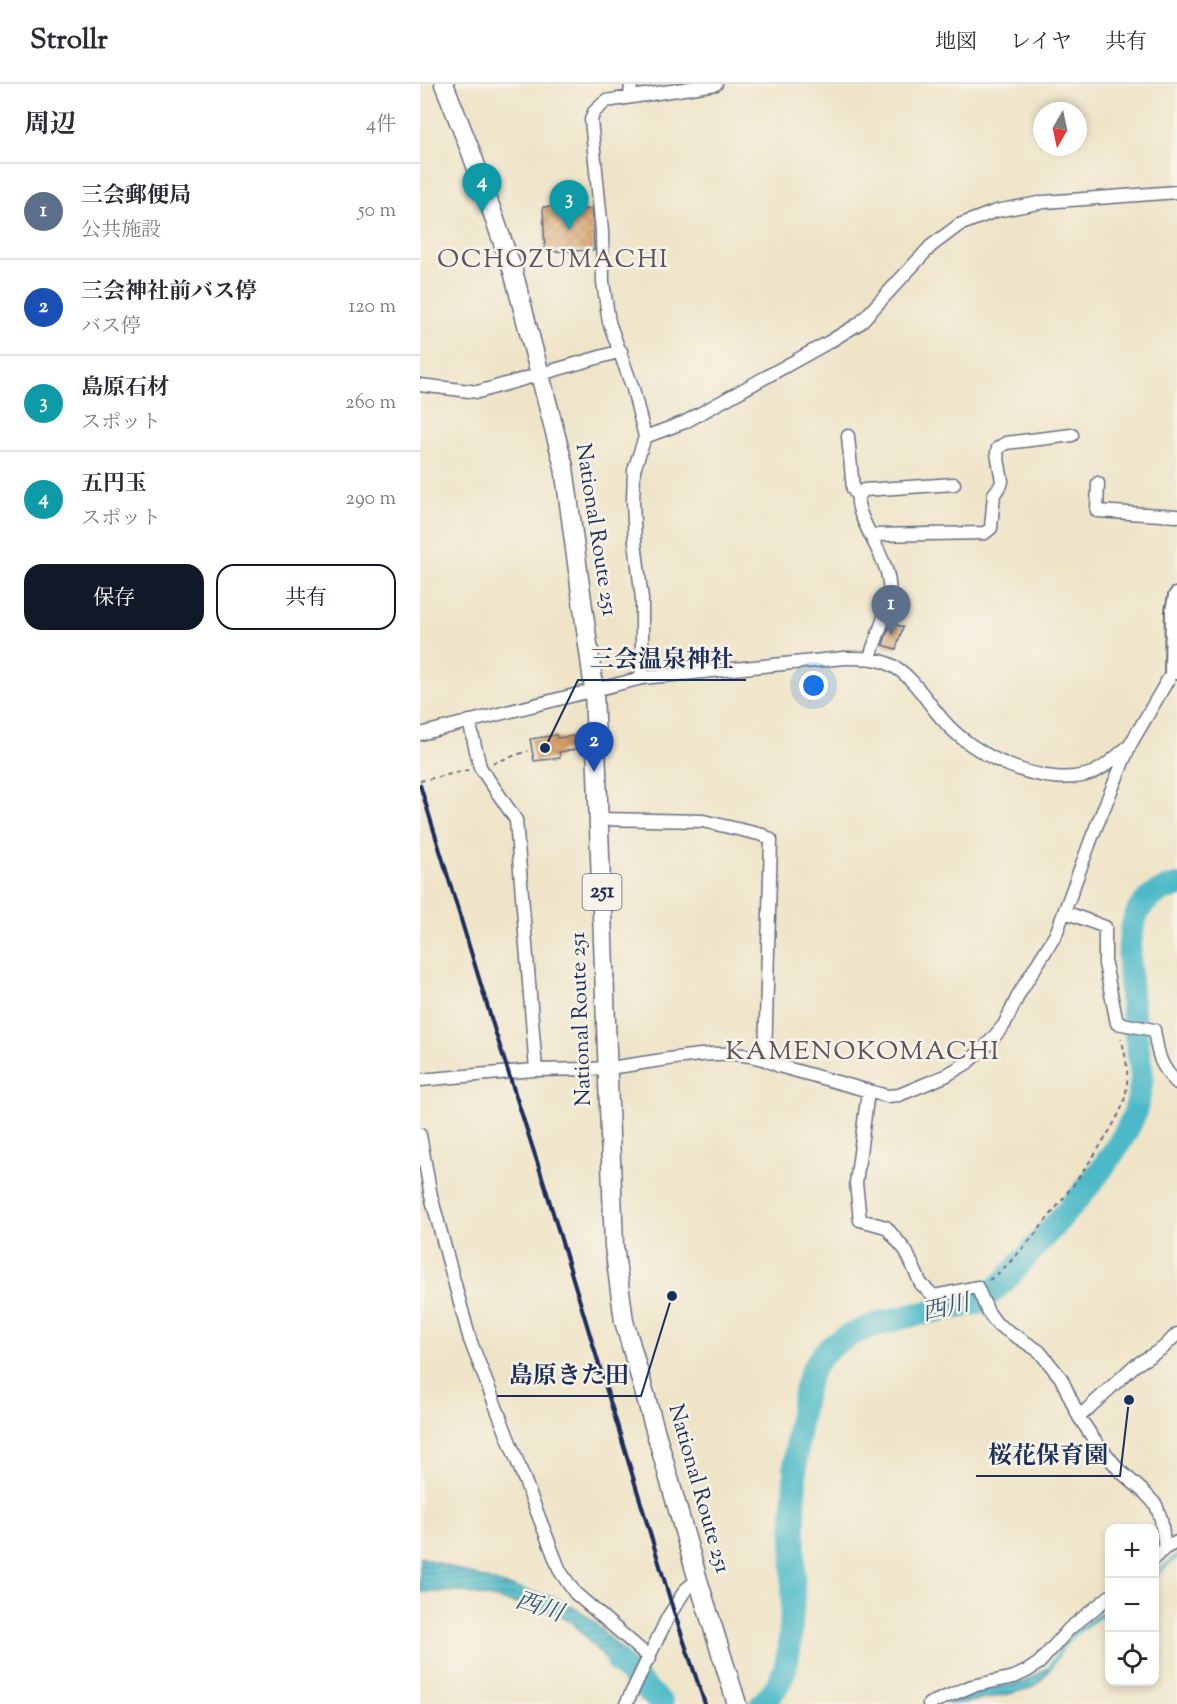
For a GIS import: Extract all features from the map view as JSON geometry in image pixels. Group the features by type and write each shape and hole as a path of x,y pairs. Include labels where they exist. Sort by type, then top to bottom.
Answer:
{"highway":[{"name":"National Route 251","path":"444,84 513,271 564,467 594,689 614,1246 624,1321 698,1580 737,1704"}],"main road":[{"path":"1175,671 1174,611 1177,596"}],"street":[{"path":"642,678 642,599 633,502 634,470 645,437 633,389 609,322 603,282 602,231 591,120 594,112 606,101 630,90 716,84"},
{"path":"645,437 685,422 829,342 860,322 931,246 959,225 996,211 1044,202 1177,192"},
{"path":"420,385 478,392 491,390 621,351"},
{"path":"872,535 985,533 991,528 994,494 1001,485 997,453 1001,445 1072,435"},
{"path":"848,436 853,489 858,497 858,509 872,535 889,583 887,606 870,658"},
{"path":"1098,483 1097,511 1177,516"},
{"path":"858,497 864,490 954,484"},
{"path":"420,734 642,678 834,658 870,658 889,664 901,672 956,734 974,748 1018,769 1064,778 1079,777 1101,769 1130,745"},
{"path":"420,1080 536,1070 609,1068 682,1056 741,1055 765,1058 779,1066 887,1096 899,1095 945,1076 967,1063 1004,1025 1020,992 1056,934 1092,837 1130,745 1175,671"},
{"path":"469,721 480,767 516,820 536,1070"},
{"path":"599,819 703,821 763,835 771,840 765,1058"},
{"path":"1065,912 1105,927 1105,964 1119,1024 1154,1029 1158,1056 1162,1065 1177,1083"},
{"path":"868,1092 856,1183 860,1220 886,1227 906,1251 921,1284 934,1296 978,1288 988,1312 998,1324 1039,1351 1061,1378 1079,1417 1120,1471 1155,1505 1161,1519 1165,1548"},
{"path":"420,1135 430,1196 470,1340 560,1571 575,1593 648,1661"},
{"path":"1079,1417 1134,1366 1163,1348 1177,1334"},
{"path":"1159,1554 1177,1542"},
{"path":"626,1704 668,1617 686,1589 698,1580"},
{"path":"929,1704 972,1686 1014,1677 1027,1671 1039,1663 1069,1629 1105,1600"}],"path":[{"path":"496,762 528,751"},
{"path":"420,781 480,767"},
{"path":"978,1288 995,1276 1020,1251 1080,1176 1118,1118 1124,1102 1128,1070 1119,1024"}],"water":[{"path":"420,1557 501,1584 556,1598 585,1614 639,1667 629,1686 574,1624 556,1613 465,1592 420,1592"},
{"path":"1052,1666 1041,1681 1029,1688 993,1697 947,1704 973,1692 1024,1682"}],"building":[{"path":"578,206 578,210 592,209 594,250 545,252 543,207"},
{"path":"891,623 903,627 896,649 883,645"},
{"path":"556,735 557,738 575,736 577,749 559,752 560,758 534,761 530,739"}],"waterway":[{"name":"西川","path":"762,1704 778,1683 787,1662 789,1650 797,1449 804,1399 813,1368 822,1355 834,1345 869,1327 905,1317 978,1303 1005,1281 1088,1186 1117,1146 1132,1120 1138,1102 1142,1077 1129,967 1133,926 1139,910 1146,901 1160,891 1177,886"},
{"path":"1159,1572 1177,1556"},
{"path":"1050,1668 1062,1647 1075,1633 1105,1612"},
{"name":"西川","path":"618,1662 662,1704"}],"railway":[{"path":"420,785 673,1609 705,1704"}],"place":[{"name":"五円玉","path":"482,213"},
{"name":"島原石材","path":"569,230"},
{"name":"三会郵便局","path":"891,635"},
{"name":"三会温泉神社","path":"545,748"},
{"name":"三会神社前バス停","path":"594,772"},
{"name":"島原きた田","path":"672,1296"},
{"name":"桜花保育園","path":"1129,1400"}],"district":[{"name":"OCHOZUMACHI","path":"553,260"},
{"name":"KAMENOKOMACHI","path":"863,1052"}]}
